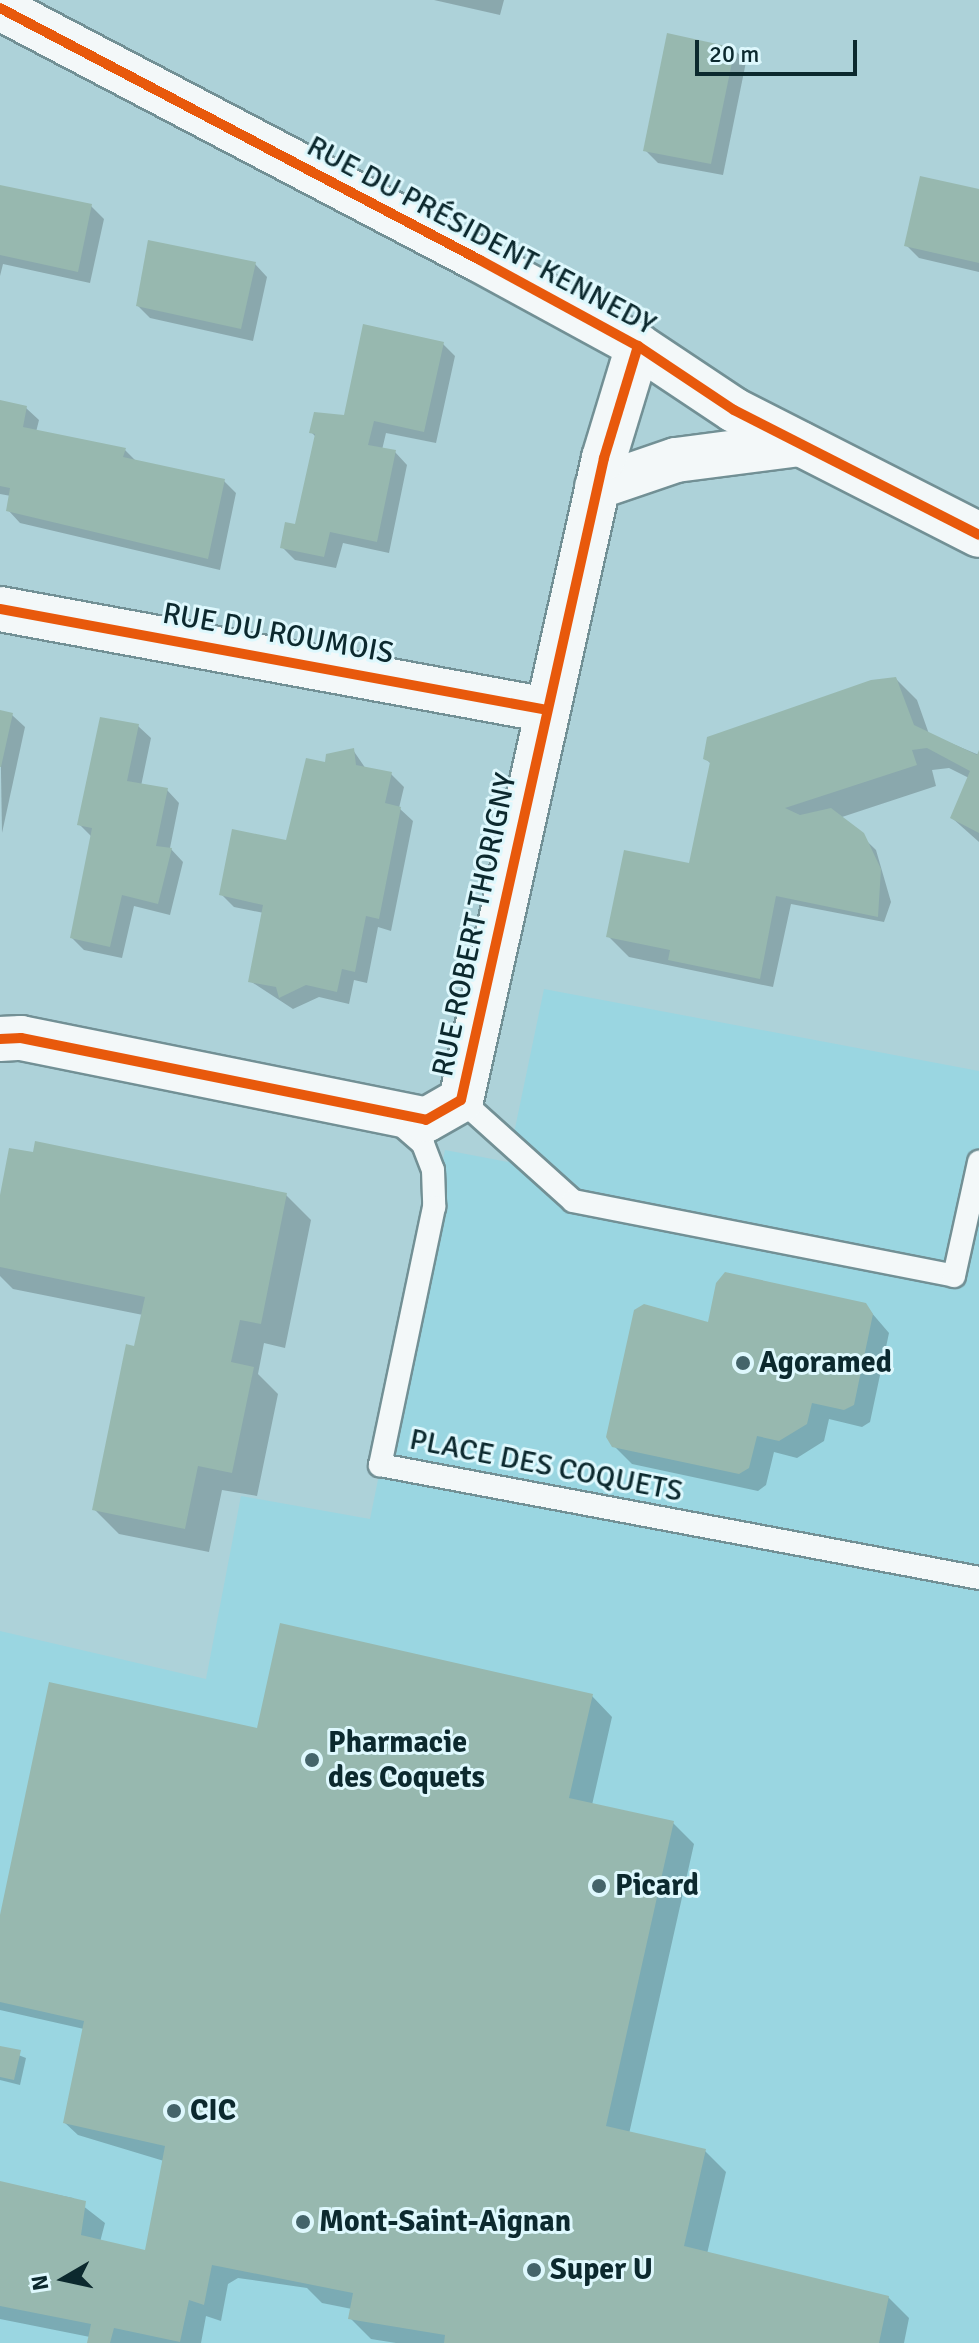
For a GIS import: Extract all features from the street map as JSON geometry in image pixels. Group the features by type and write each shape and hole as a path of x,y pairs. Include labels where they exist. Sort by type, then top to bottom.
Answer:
{"street":[{"name":"RUE DU PRÉSIDENT KENNEDY","path":"0,8 638,346 734,410 979,535"},
{"name":"RUE ROBERT THORIGNY","path":"0,1039 21,1038 383,1114 426,1120 461,1100 597,487 638,346"},
{"path":"597,487 676,460 800,444"},
{"name":"RUE DU ROUMOIS","path":"0,609 547,710"}],"lane":[{"path":"461,1100 573,1201 954,1276 979,1162"},
{"name":"PLACE DES COQUETS","path":"383,1114 408,1128 423,1144 433,1170 434,1207 380,1465 979,1578"}],"shaded area":[{"path":"544,989 979,1071 979,2343 0,2343 0,1631 206,1679 241,1496 370,1519 445,1150 508,1162"}],"building":[{"path":"667,33 735,48 711,164 643,151"},
{"path":"920,176 979,189 979,263 904,246"},
{"path":"0,185 92,204 78,272 0,255"},
{"path":"148,240 256,262 241,329 136,306"},
{"path":"363,324 444,342 424,432 374,421 368,445 396,450 377,542 330,532 324,557 280,548 285,522 295,524 315,434 309,433 314,412 344,415"},
{"path":"0,400 27,406 23,427 126,448 123,457 225,479 208,559 6,511 10,488 0,486"},
{"path":"896,677 914,725 977,755 979,750 979,833 950,818 970,771 927,748 912,750 917,765 785,808 800,815 831,808 864,833 881,869 878,917 776,896 760,979 668,960 670,950 606,937 624,850 689,863 710,762 703,759 707,737 871,680"},
{"path":"0,710 13,713 1,767 0,767"},
{"path":"100,717 139,724 127,781 168,788 156,846 172,848 158,904 122,895 110,947 70,938 92,828 77,825"},
{"path":"354,748 356,765 392,772 385,803 401,807 379,919 366,916 355,972 342,969 337,992 306,985 279,998 276,987 248,982 263,905 219,895 232,829 286,840 306,758 325,762 326,754"},
{"path":"35,1141 287,1193 261,1324 240,1320 231,1362 254,1367 232,1473 198,1466 185,1529 92,1510 126,1344 134,1346 145,1297 0,1267 0,1195 9,1148 33,1152"},
{"name":"Agoramed","path":"725,1272 866,1303 873,1314 854,1405 844,1410 812,1403 807,1424 779,1441 757,1436 749,1468 739,1474 612,1447 606,1437 634,1310 644,1304 708,1322 716,1283"},
{"path":"280,1623 593,1694 569,1798 674,1821 606,2126 706,2149 684,2246 889,2296 879,2343 444,2343 445,2335 348,2319 353,2293 212,2265 204,2305 189,2300 180,2342 114,2328 110,2343 87,2343 91,2324 0,2306 0,2181 86,2201 81,2235 145,2250 165,2146 63,2123 84,2021 0,2002 0,1915 49,1682 257,1728"},
{"path":"0,2046 21,2050 14,2080 0,2077"}],"cycle path":[{"path":"0,8 638,346 734,410 979,535"},
{"path":"0,1039 21,1038 426,1120 461,1100 604,458 638,346"},
{"path":"0,609 547,710"}],"place":[{"name":"Agoramed","path":"743,1363"},
{"name":"Pharmacie des Coquets","path":"312,1760"},
{"name":"Picard","path":"599,1886"},
{"name":"CIC","path":"174,2111"},
{"name":"Mont-Saint-Aignan","path":"303,2222"},
{"name":"Super U","path":"534,2270"}]}
